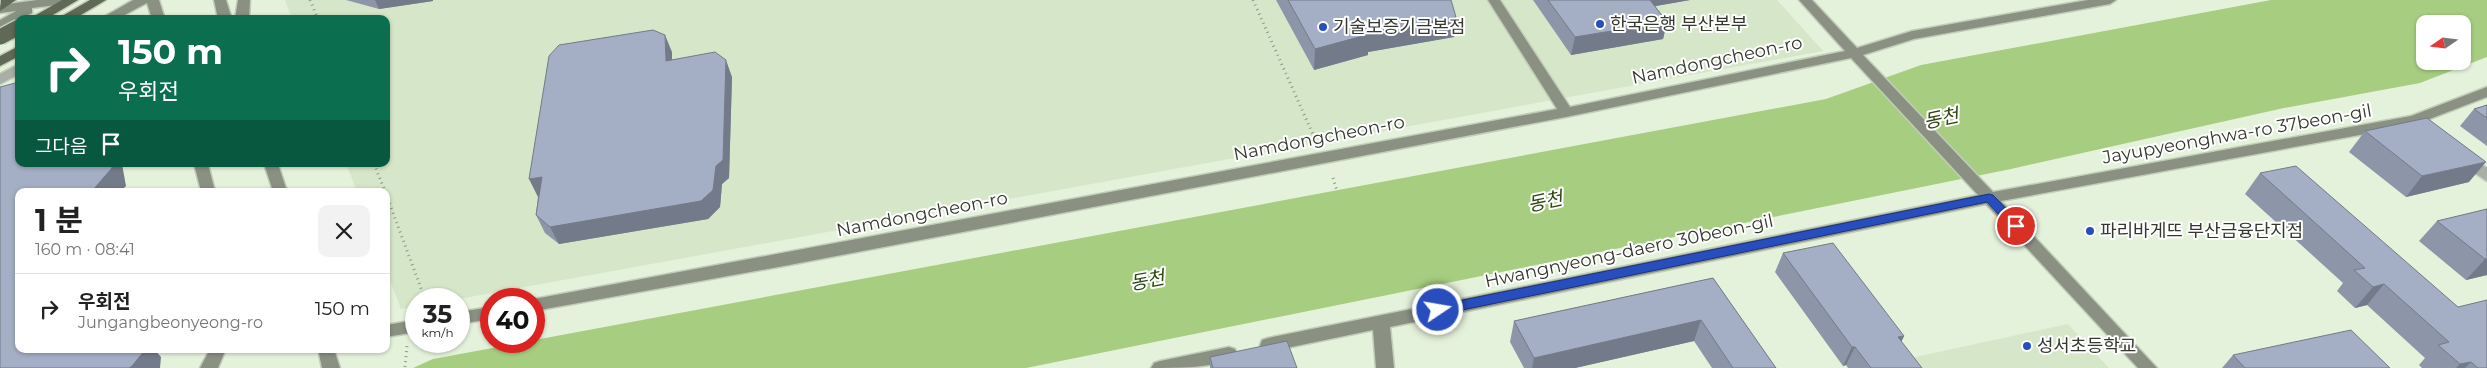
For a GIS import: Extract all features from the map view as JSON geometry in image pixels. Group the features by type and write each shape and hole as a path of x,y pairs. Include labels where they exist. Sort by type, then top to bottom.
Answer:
{"highway":[{"path":"0,8 10,0"},
{"path":"38,8 72,0"},
{"path":"65,15 80,0"},
{"path":"69,15 100,0"},
{"path":"0,37 15,29"},
{"path":"0,50 15,43"},
{"path":"0,62 15,53"}],"main road":[{"path":"22,15 38,8 66,0"},
{"path":"114,15 143,0"},
{"path":"153,0 159,15"},
{"path":"220,0 224,15"},
{"path":"242,15 244,0"},
{"path":"1494,0 1566,112"},
{"path":"1805,0 2148,368"},
{"name":"Namdongcheon-ro","path":"545,303 784,260 1566,112 1854,53 1912,35 2110,0"},
{"path":"0,8 38,8"},
{"path":"28,15 38,8"},
{"path":"0,25 15,18"},
{"path":"0,41 15,25"},
{"name":"Jayupyeonghwa-ro 37beon-gil","path":"1989,198 2414,120 2487,92"},
{"path":"202,167 207,188"},
{"path":"272,167 279,188"},
{"name":"Hwangnyeong-daero 30beon-gil","path":"1160,368 1989,198"},
{"path":"1381,322 1385,368"},
{"path":"390,330 405,328"},
{"path":"209,368 216,353"},
{"path":"327,353 331,368"}],"street":[{"path":"0,80 15,71"},
{"path":"2414,120 2428,132"},
{"path":"2450,148 2487,176"}],"path":[{"path":"310,0 316,15"},
{"path":"1253,0 1324,158"},
{"path":"375,167 384,188"},
{"path":"1332,178 1338,191"},
{"path":"390,203 423,288"}],"shaded area":[{"path":"285,0 1777,0 1823,51 520,288 480,288 480,295 470,297 470,288 405,288 405,308 401,309 390,280 390,188 356,188 347,167 390,167 390,15 291,15"},
{"name":"성서초등학교","path":"2068,324 2109,368 1865,368"}],"water":[{"name":"동천","path":"2271,0 2487,0 2487,57 2471,63 2471,15 2416,15 2416,70 2454,70 2420,83 2284,108 2011,169 1026,368 413,368 433,359 480,350 480,353 545,353 545,338 1826,99 1921,65"}],"building":[{"path":"1288,0 1451,0 1456,17 1368,32 1370,34 1315,49"},
{"path":"1548,0 1650,0 1667,22 1575,37"},
{"path":"653,30 665,35 666,61 715,52 726,60 723,160 716,166 713,190 701,201 550,227 536,215 542,177 529,179 549,56 559,45"},
{"path":"15,83 15,167 112,167 95,188 15,188 15,353 143,353 129,368 0,368 0,87"},
{"path":"2487,105 2487,118 2474,109"},
{"path":"2427,118 2486,162 2422,176 2365,131"},
{"path":"2296,166 2458,307 2487,300 2487,368 2478,368 2471,362 2460,364 2438,345 2449,342 2384,284 2373,287 2354,270 2365,268 2260,173"},
{"path":"2487,209 2487,259 2437,221"},
{"path":"1833,243 1904,336 1898,337 1922,368 1871,368 1855,347 1852,347 1783,253"},
{"path":"1713,278 1776,368 1733,368 1701,320 1534,358 1514,321"},
{"path":"2351,330 2390,368 2245,368 2233,355"},
{"path":"1287,341 1297,368 1213,368 1210,357"}],"place":[{"name":"한국은행 부산본부","path":"1600,24"},
{"name":"기술보증기금본점","path":"1323,27"},
{"name":"파리바게뜨 부산금융단지점","path":"2090,231"},
{"name":"성서초등학교","path":"2027,346"}],"route":[{"path":"1438,310 1989,198 2016,226"}]}
